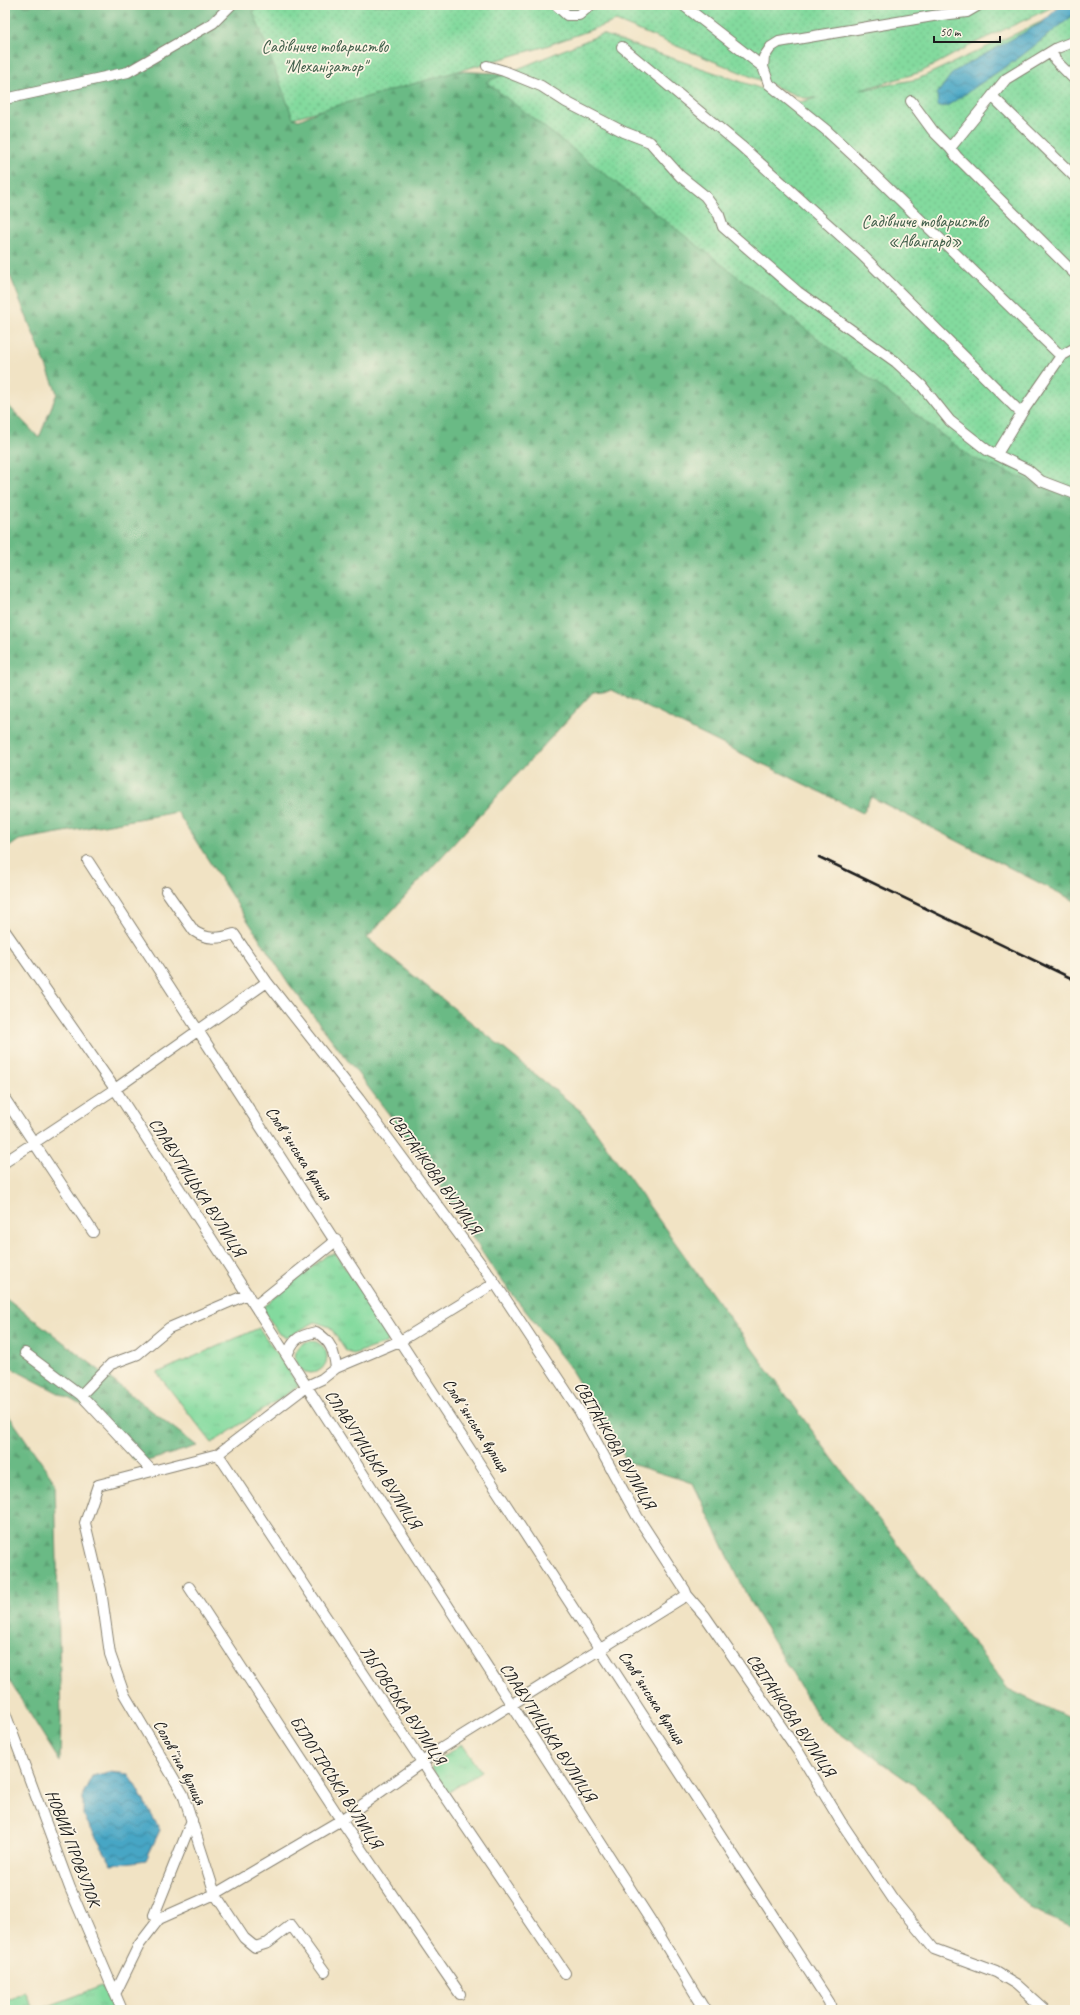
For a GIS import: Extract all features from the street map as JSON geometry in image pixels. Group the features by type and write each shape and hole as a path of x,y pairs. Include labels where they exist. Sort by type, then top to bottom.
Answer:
{"street":[{"path":"5,99 128,72 213,23 231,5"},
{"path":"556,5 567,15 579,16 591,5"},
{"path":"683,5 763,67"},
{"path":"979,5 968,12 933,16 779,42 771,47 764,57 763,67 769,84 826,130 866,167 1061,356"},
{"path":"950,148 1006,79 1057,48 1075,41"},
{"path":"622,47 741,146 861,254 1021,413"},
{"path":"1052,51 1055,60 1075,80"},
{"path":"487,66 504,71 541,86 566,102 624,132 650,142 680,176 705,196 719,215 723,227 798,292 896,362 922,386 950,421 987,450 1028,470 1041,481 1075,494"},
{"path":"992,96 1075,177"},
{"path":"911,101 933,131 957,157 1075,274"},
{"path":"997,454 1021,413 1061,356 1075,348"},
{"name":"Словʼянська вулиця","path":"88,861 337,1240 602,1648 829,2002 831,2010"},
{"name":"СВІТАНКОВА ВУЛИЦЯ","path":"166,891 194,931 199,935 218,939 234,934 267,982 372,1116 495,1283 580,1412 637,1516 686,1590 687,1595 705,1616 798,1751 841,1822 893,1899 934,1949 996,1972 1016,1984 1045,2010"},
{"name":"СЛАВУТИЦЬКА ВУЛИЦЯ","path":"5,932 115,1089 646,1915 705,2010"},
{"path":"5,1162 115,1089 199,1031 232,1005 267,982"},
{"path":"5,1099 93,1232"},
{"path":"255,1306 337,1240"},
{"path":"24,1353 81,1395 152,1471 218,1454 307,1386 336,1368 402,1340 495,1283"},
{"path":"81,1395 111,1364 138,1354 169,1328 248,1294"},
{"path":"287,1356 291,1343 305,1334 316,1332 326,1338 332,1348 336,1368"},
{"name":"ЛЬГОВСЬКА ВУЛИЦЯ","path":"218,1454 422,1762 565,1973"},
{"name":"Соловʼїна вулиця","path":"152,1471 98,1485 84,1523 101,1590 110,1654 124,1694 183,1794 215,1894 244,1938 255,1947 268,1943 292,1925 325,1972"},
{"name":"БІЛОГІРСЬКА ВУЛИЦЯ","path":"189,1587 341,1820 460,1994"},
{"path":"115,1994 139,1945 159,1919 215,1894 341,1820 410,1773 422,1762 687,1595"},
{"name":"НОВИЙ ПРОВУЛОК","path":"5,1713 70,1888 122,2010"},
{"path":"159,1919 154,1915 192,1820"}],"green space":[{"path":"5,5 294,5 274,20 293,118 299,120 375,85 454,71 515,74 1075,498 1075,901 871,797 863,813 612,690 593,692 367,938 582,1112 832,1458 1008,1689 1075,1721 1075,1928 1031,1910 918,1788 819,1719 750,1602 693,1483 628,1463 568,1365 495,1272 418,1152 289,984 177,812 19,840 5,850 5,402 39,438 57,393 5,263"},
{"name":"Садівниче товариство «Авангард»","path":"262,5 1057,5 975,43 921,72 861,90 918,79 1075,6 1075,499 972,458 486,82 602,34 800,102 816,98 803,98 616,21 543,47 293,118 253,11"},
{"path":"335,1253 391,1336 386,1343 353,1354 346,1351 330,1327 315,1322 286,1338 279,1334 262,1308 327,1255"},
{"path":"5,1297 197,1446 144,1462 133,1459 99,1414 5,1365"},
{"path":"259,1328 299,1386 212,1443 157,1373"},
{"path":"308,1341 314,1341 324,1348 327,1357 326,1363 320,1370 314,1373 308,1373 298,1366 295,1360 295,1354 302,1344"},
{"path":"5,1410 55,1482 61,1718 60,1762 5,1674"},
{"path":"462,1744 481,1771 446,1794 432,1768 436,1761"},
{"path":"102,1986 115,2010 38,2010"},
{"path":"25,1992 34,2010 5,2010 5,2002"}],"water":[{"path":"1061,5 1075,5 1075,14 1020,57 947,106 938,107 937,94 953,72 1043,22"},
{"path":"109,1772 129,1774 160,1830 146,1860 112,1865 83,1815 83,1794 92,1776"}],"railway":[{"path":"819,857 1075,980"}],"park label":[{"name":"Садівниче товариство \"Механізатор\"","path":"325,56"}]}
